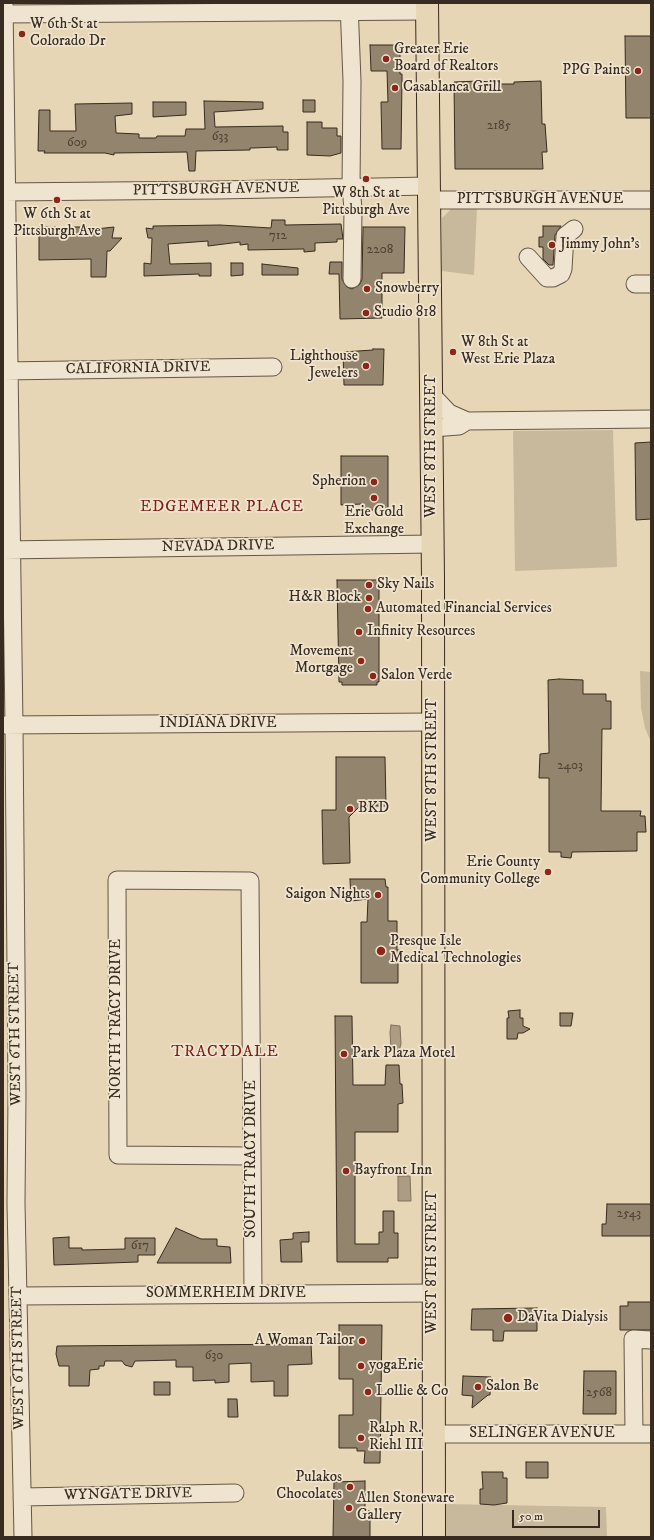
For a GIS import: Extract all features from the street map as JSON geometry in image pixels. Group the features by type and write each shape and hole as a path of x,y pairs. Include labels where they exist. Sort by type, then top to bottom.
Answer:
{"main road":[{"name":"WEST 8TH STREET","path":"427,7 433,544 434,1537"}],"street":[{"path":"349,7 352,81 352,279"},
{"path":"3,10 427,7"},
{"name":"WEST 6TH STREET","path":"3,10 9,889 17,1094 10,1203 23,1537"},
{"name":"PITTSBURGH AVENUE","path":"4,192 351,187 429,193 651,200"},
{"path":"528,257 547,278 553,278 560,274 563,269 565,236 574,229"},
{"name":"CALIFORNIA DRIVE","path":"5,371 273,367"},
{"path":"432,395 449,413 467,421 651,419"},
{"path":"432,428 459,426 467,421"},
{"name":"NEVADA DRIVE","path":"7,550 433,544"},
{"name":"INDIANA DRIVE","path":"8,725 433,722"},
{"name":"NORTH TRACY DRIVE","path":"250,881 117,880 118,1156 252,1156"},
{"name":"SOUTH TRACY DRIVE","path":"250,881 254,1293"},
{"name":"SOMMERHEIM DRIVE","path":"13,1299 254,1293 434,1293"},
{"path":"634,1434 632,1340 651,1340"},
{"name":"SELINGER AVENUE","path":"434,1434 651,1434"},
{"name":"WYNGATE DRIVE","path":"22,1497 235,1493"}],"shaded area":[{"path":"477,208 474,275 442,271 442,218 451,209"},
{"path":"613,430 617,567 515,571 513,431"},
{"path":"640,671 651,672 651,742 645,728 641,708"},
{"path":"391,1025 400,1026 401,1044 399,1051 391,1051"},
{"path":"398,1176 410,1176 411,1201 398,1201"},
{"path":"446,1504 606,1507 607,1537 446,1537"}],"building":[{"path":"625,36 651,36 651,118 626,118"},
{"path":"370,45 400,45 400,74 402,74 401,149 382,149 381,102 388,102 387,71 371,71"},
{"path":"541,81 542,124 545,124 547,152 542,152 543,169 455,169 454,82 490,82 490,84 514,84 514,82"},
{"path":"303,100 315,100 315,112 303,112"},
{"path":"204,101 263,102 263,109 214,112 215,127 283,126 283,132 288,132 288,150 277,150 277,147 250,148 250,150 196,151 195,171 189,171 187,152 114,153 114,155 105,153 44,153 45,151 38,151 39,110 50,110 50,131 76,131 75,104 132,103 132,114 115,116 116,133 139,134 139,138 156,138 157,136 185,136 186,129 205,129"},
{"path":"153,102 186,102 186,115 153,117"},
{"path":"307,122 322,122 322,128 337,128 337,136 341,136 341,153 330,156 307,155"},
{"path":"272,220 285,220 285,225 341,224 343,239 337,239 337,242 315,243 315,251 304,252 304,249 248,250 248,244 240,245 240,242 208,246 208,241 168,244 170,264 211,263 211,276 199,276 199,274 144,276 144,263 151,264 152,238 148,238 146,228 153,229 153,226 220,225 271,228"},
{"path":"543,226 561,226 555,235 553,265 549,265 543,259 543,247 539,247 539,237 543,237"},
{"path":"39,227 56,227 56,231 74,231 74,227 87,227 87,230 114,227 112,238 122,238 110,251 107,251 106,277 91,277 91,259 39,260"},
{"path":"363,227 405,227 404,273 382,273 382,318 340,319 339,274 329,274 330,262 342,262 342,279 347,287 352,289 360,284 362,279"},
{"path":"231,263 243,263 243,275 231,276"},
{"path":"262,264 298,268 298,275 262,275"},
{"path":"384,349 383,385 344,385 343,352"},
{"path":"651,442 651,519 636,520 635,443"},
{"path":"341,456 388,456 388,510 362,510 362,504 341,505"},
{"path":"337,580 379,580 379,682 377,682 377,685 342,685 342,682 339,682"},
{"path":"548,680 583,680 583,694 606,694 606,701 611,701 611,729 602,729 601,811 641,811 640,816 645,816 646,832 637,832 637,851 572,852 571,858 561,857 561,852 549,852 549,778 539,778 540,754 549,753"},
{"path":"336,757 385,757 386,806 360,806 349,817 350,863 323,864 322,810 336,810"},
{"path":"350,879 385,879 386,887 388,887 388,921 397,921 397,950 400,950 398,983 361,983 361,922 367,922 368,899 351,901"},
{"path":"520,1010 520,1018 523,1018 523,1026 530,1029 523,1033 518,1033 517,1039 507,1039 507,1018 509,1018 508,1011"},
{"path":"560,1013 573,1013 571,1026 560,1026"},
{"path":"335,1016 352,1016 353,1085 385,1085 386,1065 399,1065 403,1103 398,1104 398,1132 355,1132 355,1244 379,1244 379,1232 383,1232 383,1211 394,1211 394,1233 398,1233 398,1258 388,1258 388,1262 337,1262"},
{"path":"607,1204 651,1204 651,1236 602,1236 602,1224 606,1224"},
{"path":"176,1228 201,1239 217,1239 217,1246 230,1247 231,1263 157,1263"},
{"path":"309,1232 309,1242 301,1242 302,1262 281,1262 280,1240 293,1239 293,1233"},
{"path":"69,1237 69,1248 82,1248 82,1250 125,1249 125,1238 155,1238 155,1255 138,1255 138,1262 54,1265 53,1238"},
{"path":"628,1302 651,1302 651,1330 620,1330 620,1306 628,1306"},
{"path":"537,1308 537,1331 504,1331 503,1341 493,1341 493,1330 471,1330 472,1309"},
{"path":"339,1325 382,1325 380,1463 364,1463 365,1451 357,1451 357,1448 339,1448 339,1415 353,1415 353,1379 339,1379"},
{"path":"311,1344 312,1364 288,1365 288,1396 274,1396 274,1381 251,1382 251,1363 229,1364 229,1382 215,1383 215,1380 193,1381 193,1367 176,1367 176,1360 135,1361 132,1367 125,1365 122,1361 105,1361 104,1366 99,1366 99,1369 90,1370 89,1386 69,1386 69,1366 59,1366 56,1354 57,1346"},
{"path":"584,1371 616,1371 616,1414 583,1414"},
{"path":"463,1376 491,1377 490,1395 472,1408 473,1396 462,1395"},
{"path":"154,1382 170,1382 170,1395 154,1395"},
{"path":"228,1399 237,1399 238,1417 228,1417"},
{"path":"526,1462 548,1462 548,1478 526,1478"},
{"path":"482,1472 503,1472 503,1478 507,1478 507,1503 494,1505 480,1504 480,1489 483,1489"},
{"path":"365,1481 365,1510 370,1511 370,1537 333,1537 334,1482"}],"place":[{"name":"W 6th St at Colorado Dr","path":"22,34"},
{"name":"Greater Erie Board of Realtors","path":"386,59"},
{"name":"PPG Paints","path":"638,71"},
{"name":"Casablanca Grill","path":"395,88"},
{"name":"W 8th St at Pittsburgh Ave","path":"366,179"},
{"name":"W 6th St at Pittsburgh Ave","path":"57,200"},
{"name":"Jimmy John's","path":"552,245"},
{"name":"Snowberry","path":"367,289"},
{"name":"Studio 818","path":"366,313"},
{"name":"W 8th St at West Erie Plaza","path":"453,352"},
{"name":"Lighthouse Jewelers","path":"366,366"},
{"name":"Spherion","path":"374,482"},
{"name":"Erie Gold Exchange","path":"374,498"},
{"name":"Sky Nails","path":"369,585"},
{"name":"H&R Block","path":"369,598"},
{"name":"Automated Financial Services","path":"368,609"},
{"name":"Infinity Resources","path":"359,632"},
{"name":"Movement Mortgage","path":"361,661"},
{"name":"Salon Verde","path":"373,676"},
{"name":"BKD","path":"350,809"},
{"name":"Erie County Community College","path":"548,872"},
{"name":"Saigon Nights","path":"378,895"},
{"name":"Presque Isle Medical Technologies","path":"381,951"},
{"name":"Park Plaza Motel","path":"344,1054"},
{"name":"Bayfront Inn","path":"346,1171"},
{"name":"DaVita Dialysis","path":"508,1318"},
{"name":"A Woman Tailor","path":"362,1341"},
{"name":"yogaErie","path":"361,1366"},
{"name":"Salon Be","path":"478,1387"},
{"name":"Lollie & Co","path":"368,1392"},
{"name":"Ralph R. Riehl III","path":"361,1438"},
{"name":"Pulakos Chocolates","path":"350,1487"},
{"name":"Allen Stoneware Gallery","path":"349,1508"}],"district":[{"name":"EDGEMEER PLACE","path":"222,508"},
{"name":"TRACYDALE","path":"225,1053"}]}
